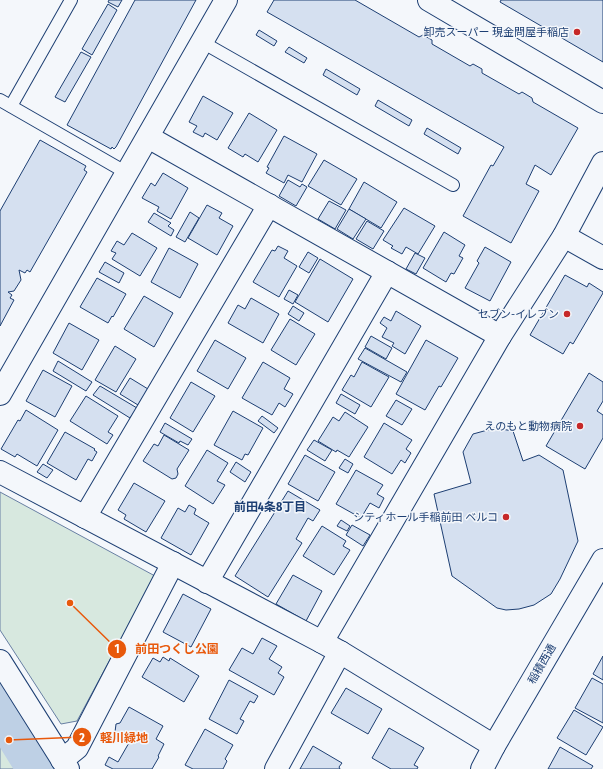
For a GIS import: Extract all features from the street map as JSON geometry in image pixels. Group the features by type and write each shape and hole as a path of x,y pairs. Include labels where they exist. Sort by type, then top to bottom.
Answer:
{"street":[{"path":"0,394 226,0"},
{"path":"429,0 460,8 603,102"},
{"path":"148,137 500,336"},
{"path":"276,769 331,647 500,336 564,236 603,163"},
{"path":"86,517 268,205"},
{"path":"564,236 603,258"},
{"path":"207,582 387,272"},
{"path":"0,472 331,647 494,746"},
{"name":"稲積西通","path":"482,769 603,560"},
{"path":"0,661 65,764 77,748 173,563"}],"lane":[{"path":"11,106 71,0"},
{"path":"202,42 453,185"},
{"path":"0,100 126,174"}],"shaded area":[{"path":"0,492 155,576 77,721 61,724 0,630"},
{"path":"0,711 36,768 37,769 0,769"}],"building":[{"path":"109,0 122,0 118,7 108,2"},
{"path":"135,0 196,0 116,147 114,149 112,147 111,149 67,125"},
{"path":"274,0 355,0 419,37 423,35 432,40 432,44 470,66 473,64 482,69 482,73 519,94 522,92 532,98 533,102 578,128 551,175 535,165 526,184 539,191 511,243 463,216 491,165 493,166 504,147 267,12"},
{"name":"卸売スーパー 現金問屋手稲店","path":"501,0 603,0 603,62 500,2"},
{"path":"108,4 117,10 92,55 82,49"},
{"path":"259,30 277,41 274,46 256,35"},
{"path":"289,47 307,58 304,63 285,52"},
{"path":"81,52 91,57 65,102 55,97"},
{"path":"326,69 360,89 357,95 323,75"},
{"path":"203,96 233,113 217,140 205,133 203,137 193,132 197,126 189,122"},
{"path":"378,100 412,120 409,126 375,106"},
{"path":"249,113 277,130 258,162 245,154 243,157 228,148"},
{"path":"427,128 461,148 458,154 424,134"},
{"path":"284,136 317,154 302,182 288,175 284,183 266,173 269,168 267,167"},
{"path":"40,140 86,166 84,170 87,172 30,272 27,270 25,273 19,270 21,280 14,291 8,292 12,295 10,298 14,300 0,326 0,211"},
{"path":"324,160 357,179 341,205 308,186"},
{"path":"163,173 188,188 171,219 157,211 159,207 142,198 151,183 155,186"},
{"path":"288,180 300,187 302,184 307,187 296,206 279,196"},
{"path":"364,182 397,202 381,228 349,209"},
{"path":"329,201 346,210 335,229 318,219"},
{"path":"207,205 222,213 219,218 233,226 217,255 188,238"},
{"path":"404,208 435,226 418,254 406,247 402,254 391,248 393,246 383,240"},
{"path":"349,209 366,219 353,239 337,229"},
{"path":"190,212 199,218 185,242 176,237"},
{"path":"154,213 171,223 168,226 174,230 171,236 148,222"},
{"path":"367,221 384,231 373,249 356,239"},
{"path":"444,232 465,245 459,256 463,258 454,274 451,273 446,282 423,268"},
{"path":"132,233 157,248 140,276 112,259 116,253 111,251 117,241 124,245"},
{"path":"278,246 288,251 284,258 297,266 279,297 253,282 272,250 275,251"},
{"path":"485,247 511,262 490,301 465,288 479,263 477,261"},
{"path":"169,248 198,264 180,298 151,282"},
{"path":"308,252 318,258 309,273 299,267"},
{"path":"415,253 425,258 416,274 406,269"},
{"path":"320,259 353,279 328,322 295,302"},
{"path":"105,262 124,273 119,283 99,272"},
{"name":"セブン-イレブン","path":"565,275 587,287 589,283 603,293 573,344 570,342 563,354 530,335"},
{"path":"97,278 126,294 108,323 80,307"},
{"path":"289,290 298,295 293,304 284,299"},
{"path":"144,296 173,313 154,347 124,329"},
{"path":"251,298 279,314 263,343 228,323 238,305 245,309"},
{"path":"293,306 304,313 299,321 288,314"},
{"path":"396,311 421,326 405,354 392,346 394,343 382,337 387,328 380,323 384,317 391,321"},
{"path":"290,319 315,334 296,365 271,350"},
{"path":"69,323 99,340 82,370 53,353"},
{"path":"371,336 392,348 386,359 365,347"},
{"path":"215,340 246,358 228,389 197,371"},
{"path":"426,340 458,358 425,410 396,394"},
{"path":"115,346 136,359 116,392 95,380"},
{"path":"365,348 407,372 401,382 358,359"},
{"path":"58,361 92,382 86,391 53,371"},
{"path":"263,362 290,378 284,389 293,394 285,407 279,403 272,415 242,398"},
{"path":"362,362 389,377 371,407 342,390 351,375 354,377"},
{"path":"43,370 72,386 55,417 26,401"},
{"name":"えのもと動物病院","path":"589,373 603,382 603,401 597,411 603,415 603,438 585,469 546,446"},
{"path":"130,378 148,389 138,405 120,394"},
{"path":"191,382 215,396 193,432 170,418"},
{"path":"100,386 137,408 130,418 93,395"},
{"path":"341,394 360,405 355,414 336,403"},
{"path":"86,396 118,416 108,432 113,435 107,444 70,421"},
{"path":"396,400 412,409 402,425 386,416"},
{"path":"26,410 58,430 37,466 17,454 15,457 1,449 18,420 20,421"},
{"path":"233,411 263,428 248,455 245,454 242,460 214,445"},
{"path":"345,412 368,427 349,457 337,450 336,452 318,441 333,417 339,421"},
{"path":"262,416 278,428 274,433 258,421"},
{"path":"165,423 192,439 188,445 180,441 179,443 160,432"},
{"path":"384,423 412,440 406,449 411,453 405,463 401,460 392,474 364,457"},
{"name":"シティホール手稲前田 ベルコ","path":"495,428 513,431 523,461 539,455 563,470 578,541 560,579 551,594 534,605 519,609 506,610 497,608 452,576 434,494 471,483 463,452 473,434"},
{"path":"65,432 95,449 94,450 97,452 92,461 88,459 76,480 47,463"},
{"path":"164,435 189,450 177,469 178,474 176,478 172,479 143,461 154,444 158,446"},
{"path":"314,440 332,450 325,461 307,450"},
{"path":"207,450 228,463 217,481 225,485 213,504 185,486"},
{"path":"305,455 335,472 318,501 288,484"},
{"path":"345,459 353,464 348,473 339,468"},
{"path":"236,462 251,472 245,482 230,472"},
{"path":"43,464 53,470 47,478 37,472"},
{"path":"356,470 383,485 377,494 384,498 379,508 370,503 361,518 336,504"},
{"path":"134,483 165,501 146,532 124,519 126,515 118,510"},
{"path":"288,491 320,510 313,521 308,518 296,539 302,543 268,597 235,576"},
{"path":"189,505 196,509 194,514 209,523 191,555 161,538 178,508 185,512"},
{"path":"341,520 350,526 347,531 337,526"},
{"path":"352,525 370,535 363,546 346,535"},
{"path":"322,526 346,541 343,546 350,550 334,575 303,556"},
{"path":"293,575 322,591 306,621 276,604"},
{"path":"183,594 211,609 191,647 163,632"},
{"path":"262,638 277,646 269,659 282,667 278,673 284,677 274,695 229,670 242,648 253,654"},
{"path":"603,656 603,680 593,674"},
{"path":"163,657 169,661 170,658 199,676 184,702 142,677 153,658 160,662"},
{"path":"592,678 603,684 603,723 575,708"},
{"path":"229,680 258,696 254,703 250,701 240,719 244,721 237,734 209,719"},
{"path":"346,688 382,709 368,734 331,713"},
{"path":"129,707 163,726 156,739 164,744 152,769 113,769 105,765 109,757 118,762 130,741 115,732 116,724 120,723"},
{"path":"574,710 603,727 586,755 557,738"},
{"path":"389,728 424,748 414,765 418,767 417,769 391,769 372,758"},
{"path":"205,729 233,745 225,759 227,761 223,769 193,769 185,765"},
{"path":"313,746 342,763 339,767 340,769 300,769"},
{"path":"560,747 593,766 591,769 548,769"}],"waterway":[{"path":"0,703 41,769"}],"place":[{"name":"卸売スーパー 現金問屋手稲店","path":"577,32"},
{"name":"セブン-イレブン","path":"567,314"},
{"name":"えのもと動物病院","path":"580,426"},
{"name":"シティホール手稲前田 ベルコ","path":"506,517"},
{"name":"前田つくし公園","path":"70,603"},
{"name":"軽川緑地","path":"9,740"}],"district":[{"name":"前田4条8丁目","path":"270,507"}]}
